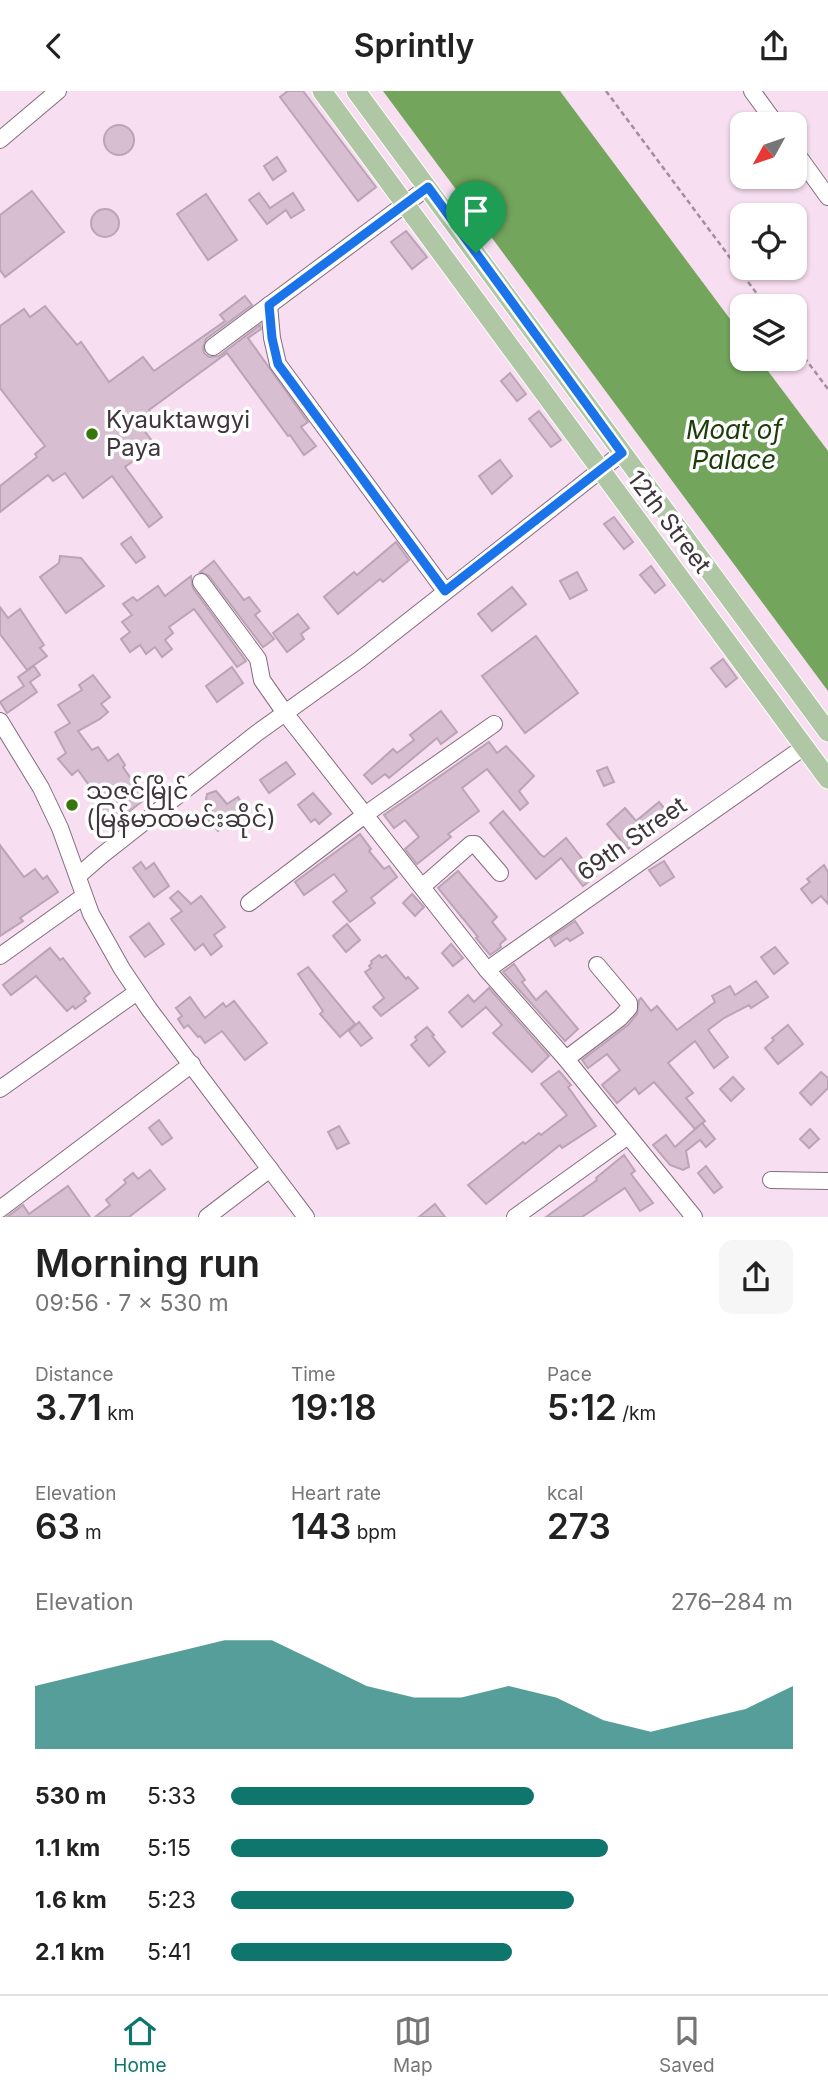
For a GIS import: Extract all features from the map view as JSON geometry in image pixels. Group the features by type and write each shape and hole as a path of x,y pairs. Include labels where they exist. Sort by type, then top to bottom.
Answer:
{"main road":[{"name":"12th Street","path":"323,91 828,779"},
{"name":"12th Street","path":"356,91 828,732"}],"street":[{"path":"0,140 58,91"},
{"path":"752,91 767,112"},
{"path":"807,168 828,197"},
{"path":"213,347 428,187"},
{"path":"269,305 278,364 445,591"},
{"path":"78,876 117,842 285,713 359,660 622,453"},
{"path":"201,582 258,659 262,681 285,713 487,970 566,1059 694,1217"},
{"path":"0,722 41,787 60,828 99,932 137,992 306,1217"},
{"path":"249,902 494,723"},
{"name":"69th Street","path":"487,970 804,747"},
{"path":"422,886 471,844 480,848 500,873"},
{"path":"0,956 84,896"},
{"path":"566,1059 620,1018 630,1006 597,965"},
{"path":"0,1089 137,992"},
{"path":"0,1209 192,1063"},
{"path":"515,1217 628,1136"},
{"path":"207,1217 270,1169"},
{"path":"771,1181 828,1181"}],"path":[{"path":"606,91 757,294"},
{"path":"807,361 828,389"}],"water":[{"name":"Moat of Palace","path":"383,91 560,91 730,319 730,371 768,371 828,451 828,691"}],"building":[{"path":"288,91 303,91 376,187 358,201 280,97"},
{"path":"119,125 130,129 134,140 130,151 119,155 108,151 104,140 108,129"},
{"path":"277,157 286,171 273,180 264,166"},
{"path":"32,191 64,232 5,277 0,270 0,215"},
{"path":"259,193 270,208 293,193 304,210 291,218 286,210 267,224 249,200"},
{"path":"206,194 237,240 208,260 177,214"},
{"path":"105,209 115,213 119,223 115,233 105,237 95,233 91,223 95,213"},
{"path":"406,231 427,257 412,269 391,242"},
{"path":"245,296 252,305 206,339 204,353 209,357 219,356 260,325 261,329 248,338 308,422 301,427 316,446 304,455 227,353 149,410 151,413 138,422 155,445 125,467 162,517 149,527 112,476 83,498 65,473 53,481 48,475 0,512 0,486 37,457 35,454 45,446 0,388 0,326 24,309 30,317 45,306 77,345 81,342 109,382 143,357 154,371 225,321 220,315"},
{"path":"510,373 526,394 517,401 501,381"},
{"path":"539,411 561,440 551,447 529,419"},
{"path":"500,460 512,476 492,494 479,476"},
{"path":"614,517 633,542 624,549 604,524"},
{"path":"131,537 145,557 136,563 121,544"},
{"path":"396,542 409,560 383,582 380,579 338,614 324,597 354,572 357,575"},
{"path":"60,556 81,558 104,586 66,613 40,577 59,563"},
{"path":"214,561 244,600 249,597 260,611 255,615 274,639 263,647 209,576 200,572"},
{"path":"651,566 665,585 655,593 640,575"},
{"path":"577,572 587,590 570,599 560,581"},
{"path":"191,576 193,588 246,661 237,667 194,609 169,627 173,633 165,640 172,649 162,657 155,647 146,654 140,645 130,652 121,639 130,632 122,622 132,615 123,604 133,597 137,601 158,586 165,596"},
{"path":"512,587 526,604 492,631 478,614"},
{"path":"0,607 8,618 20,609 44,645 40,648 47,656 27,670 0,634"},
{"path":"298,614 309,628 301,634 304,639 287,652 273,633"},
{"path":"536,636 578,693 525,733 482,676"},
{"path":"723,659 737,678 726,687 711,668"},
{"path":"34,666 40,675 30,682 37,692 7,713 0,702 24,686 18,677"},
{"path":"232,667 243,683 217,702 206,686"},
{"path":"93,675 110,697 101,704 108,712 78,731 92,750 98,747 108,761 118,754 125,765 123,767 145,799 112,825 99,804 101,802 78,770 72,775 58,759 66,753 55,732 70,723 58,705 82,690 79,685"},
{"path":"441,711 457,732 441,744 437,738 389,778 385,774 372,784 364,775 393,749 397,753 414,740 410,735"},
{"path":"489,742 497,753 506,746 534,776 519,791 528,803 520,810 487,769 462,788 479,811 448,834 451,837 417,864 405,849 419,837 405,820 394,828 384,815"},
{"path":"286,762 295,774 269,793 260,780"},
{"path":"607,767 614,782 604,786 597,771"},
{"path":"216,791 227,804 238,797 246,811 218,831 208,820 214,815 206,799 207,794"},
{"path":"313,793 331,814 319,824 315,819 311,822 298,805"},
{"path":"659,802 669,814 628,849 607,824 625,808 636,821"},
{"path":"503,811 544,857 566,838 596,876 583,886 561,858 536,879 490,823"},
{"path":"360,834 371,849 369,851 384,869 389,866 397,877 371,898 375,903 350,922 333,902 347,891 334,874 304,895 295,882"},
{"path":"0,845 24,877 35,869 43,879 47,876 58,892 20,918 23,921 0,936"},
{"path":"664,861 674,877 660,886 649,870"},
{"path":"141,862 146,869 154,863 169,886 154,897 133,868"},
{"path":"824,865 828,872 828,904 821,896 812,903 801,889 810,882 807,879"},
{"path":"458,871 497,917 492,922 506,939 500,944 501,947 490,955 438,888"},
{"path":"178,891 191,904 201,896 225,927 214,935 222,946 211,955 203,944 195,950 171,919 182,911 170,898"},
{"path":"412,894 424,907 415,916 403,903"},
{"path":"575,921 583,933 570,941 567,938 555,946 550,938"},
{"path":"149,923 164,944 145,957 130,937"},
{"path":"347,924 360,940 346,952 333,936"},
{"path":"451,944 463,958 453,966 442,953"},
{"path":"775,947 788,963 774,974 761,957"},
{"path":"50,948 60,960 63,958 90,993 84,998 86,1001 75,1009 73,1006 67,1011 36,976 11,995 3,985"},
{"path":"379,955 382,958 386,955 406,979 408,977 418,988 381,1016 373,1007 384,998 365,972 371,968 371,961"},
{"path":"514,964 525,980 522,982 536,1000 546,991 578,1029 565,1041 503,972"},
{"path":"308,967 355,1024 340,1037 320,1014 323,1011 298,974"},
{"path":"756,981 768,997 751,1008 749,1005 724,1018 708,1030 728,1057 714,1068 695,1041 668,1063 693,1093 686,1098 705,1121 695,1129 654,1082 639,1094 635,1088 617,1103 602,1085 620,1070 607,1054 588,1068 582,1060 628,1025 637,1014 641,998 651,1011 657,1006 677,1030 715,1002 712,996 730,986 735,995"},
{"path":"489,988 549,1056 532,1072 493,1033 502,1025 486,1007 462,1027 449,1012 468,995 474,1002"},
{"path":"190,997 205,1018 223,1003 226,1007 234,1001 267,1043 245,1060 222,1031 205,1043 188,1025 184,1028 178,1019 182,1016 176,1008"},
{"path":"359,1022 372,1038 361,1046 349,1031"},
{"path":"788,1025 803,1044 778,1064 765,1048 774,1040 772,1038"},
{"path":"427,1027 445,1052 429,1066 411,1045 417,1040 415,1037"},
{"path":"559,1071 571,1085 568,1087 596,1126 562,1148 560,1145 486,1204 468,1185 523,1142 525,1144 539,1133 541,1135 567,1115 541,1084"},
{"path":"821,1072 828,1078 828,1088 811,1105 800,1093"},
{"path":"733,1077 744,1089 731,1101 720,1089"},
{"path":"159,1120 172,1138 162,1145 149,1128"},
{"path":"702,1123 715,1139 706,1147 700,1140 686,1151 689,1167 683,1170 670,1165 653,1145 666,1135 675,1147"},
{"path":"339,1126 349,1143 337,1149 328,1132"},
{"path":"810,1129 819,1139 809,1148 800,1139"},
{"path":"624,1155 635,1171 631,1174 653,1203 640,1211 625,1188 582,1217 546,1217 597,1180 596,1178"},
{"path":"706,1166 722,1187 714,1193 698,1173"},
{"path":"150,1170 165,1189 129,1217 95,1217 110,1205 106,1200 126,1183 124,1180 133,1173 138,1179"},
{"path":"68,1186 90,1217 7,1217 23,1205 29,1214"},
{"path":"435,1204 445,1217 419,1217"}],"place":[{"name":"Kyauktawgyi Paya","path":"92,434"},
{"name":"သဇင်မြိုင် (မြန်မာထမင်းဆိုင်)","path":"72,805"}],"route":[{"path":"428,187 476,253 622,453 445,591 278,364 269,305 428,187"}]}
